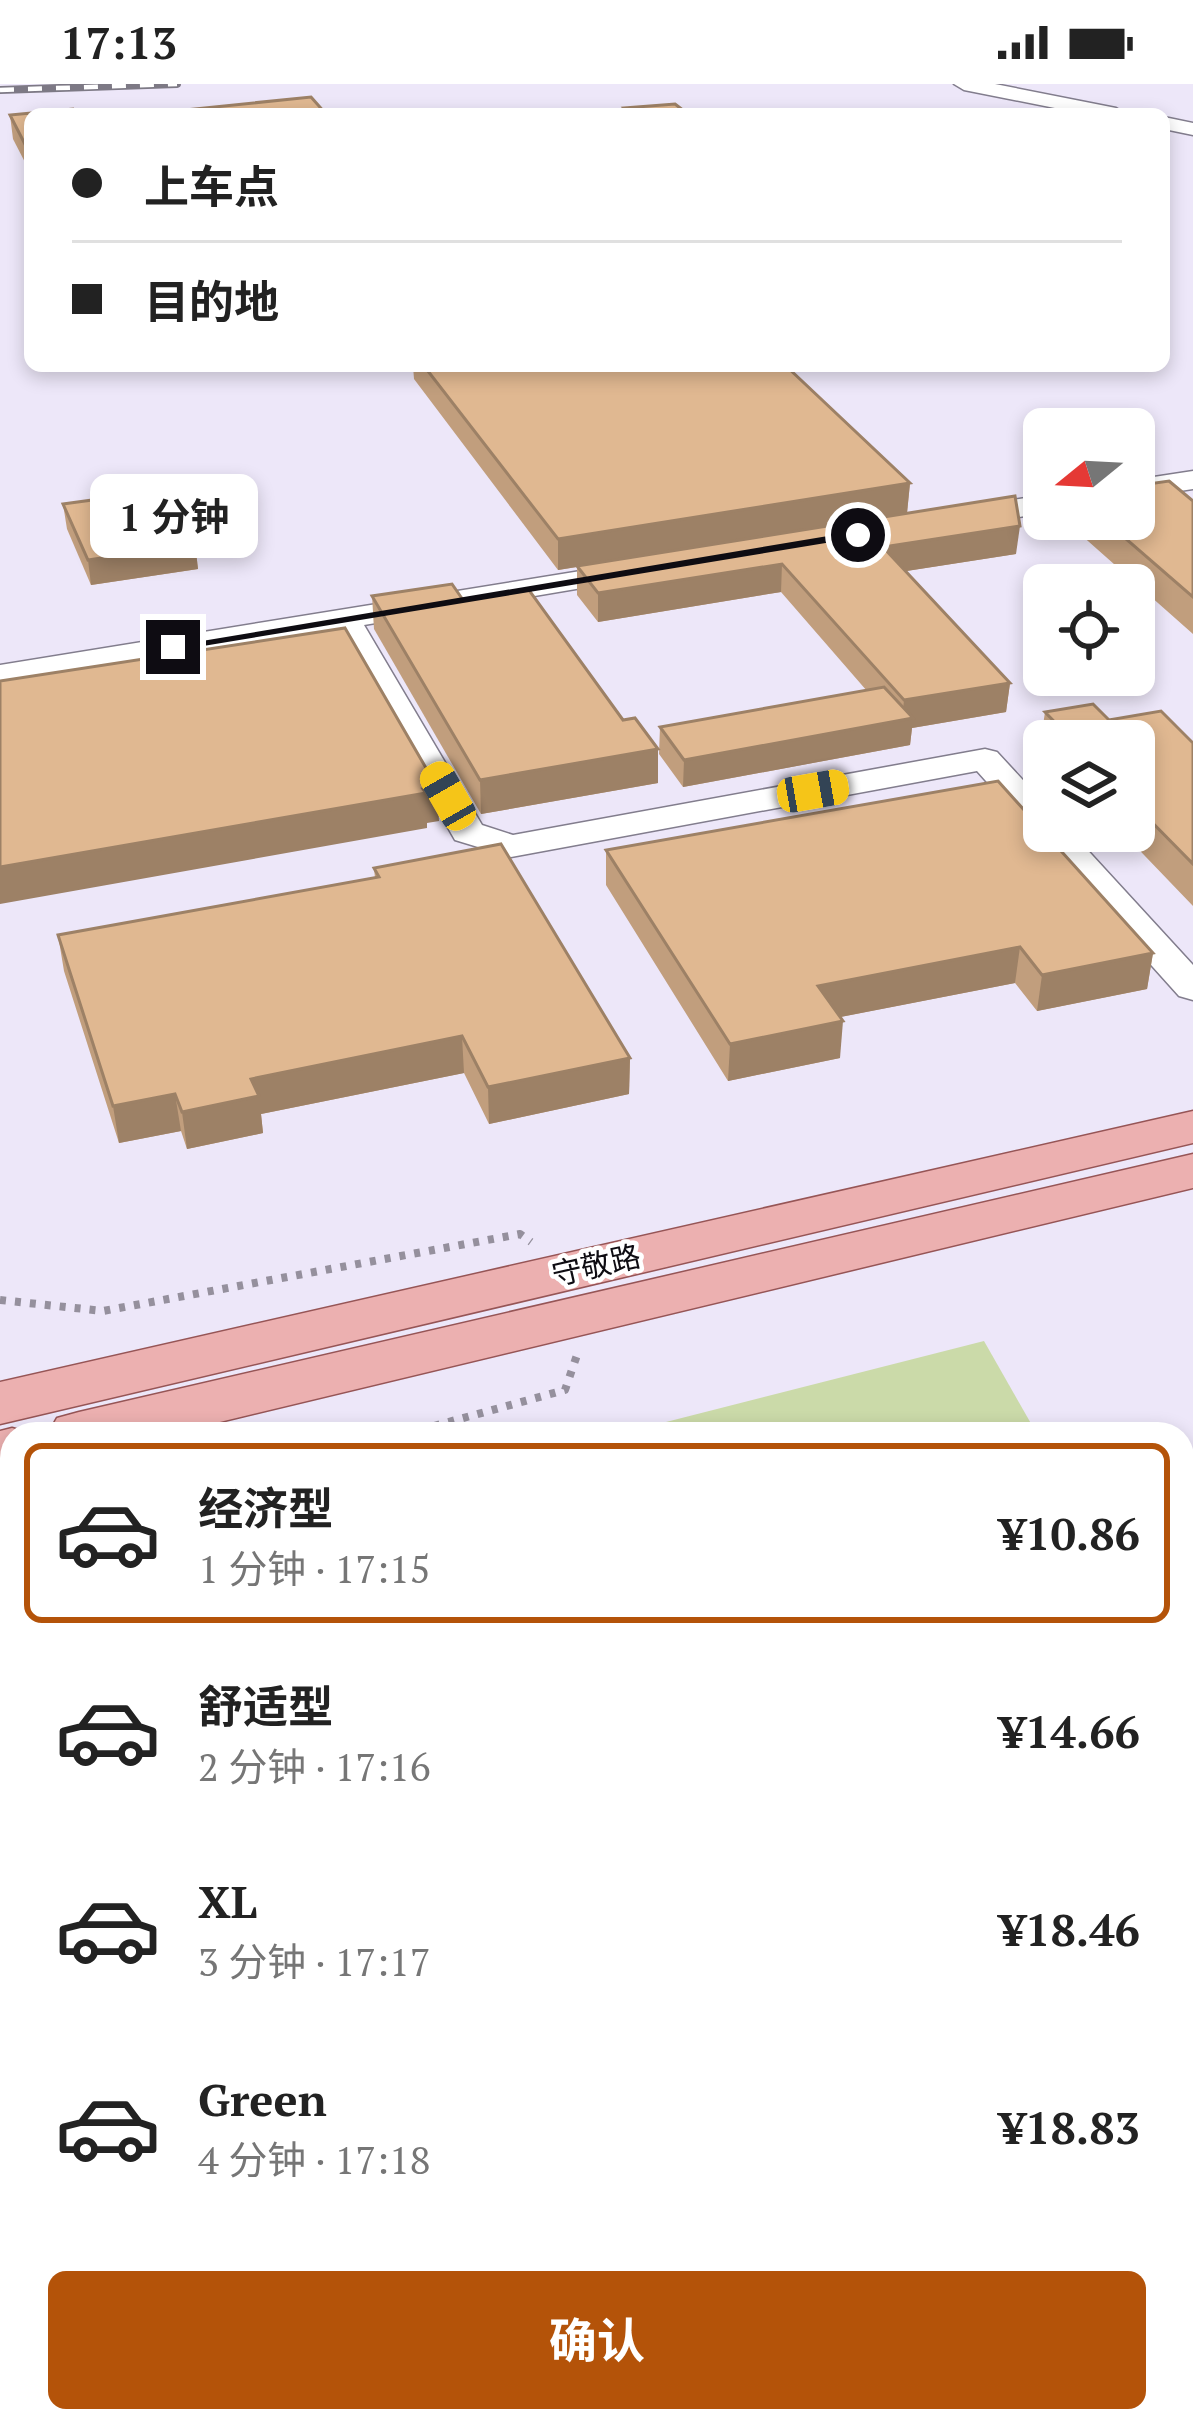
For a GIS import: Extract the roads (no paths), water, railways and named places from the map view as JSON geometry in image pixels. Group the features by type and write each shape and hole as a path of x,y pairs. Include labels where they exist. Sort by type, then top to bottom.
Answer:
{"main road":[{"name":"守敬路","path":"122,1422 1193,1127"},
{"name":"守敬路","path":"0,1403 1193,1171"}],"street":[{"path":"964,84 1086,108"},
{"path":"1155,486 1193,480"},
{"path":"928,523 1023,507"},
{"path":"0,675 671,565"},
{"path":"345,619 468,832 512,846 985,759 1023,801"},
{"path":"1069,852 1193,988"}],"railway":[{"path":"0,90 177,84"}]}
